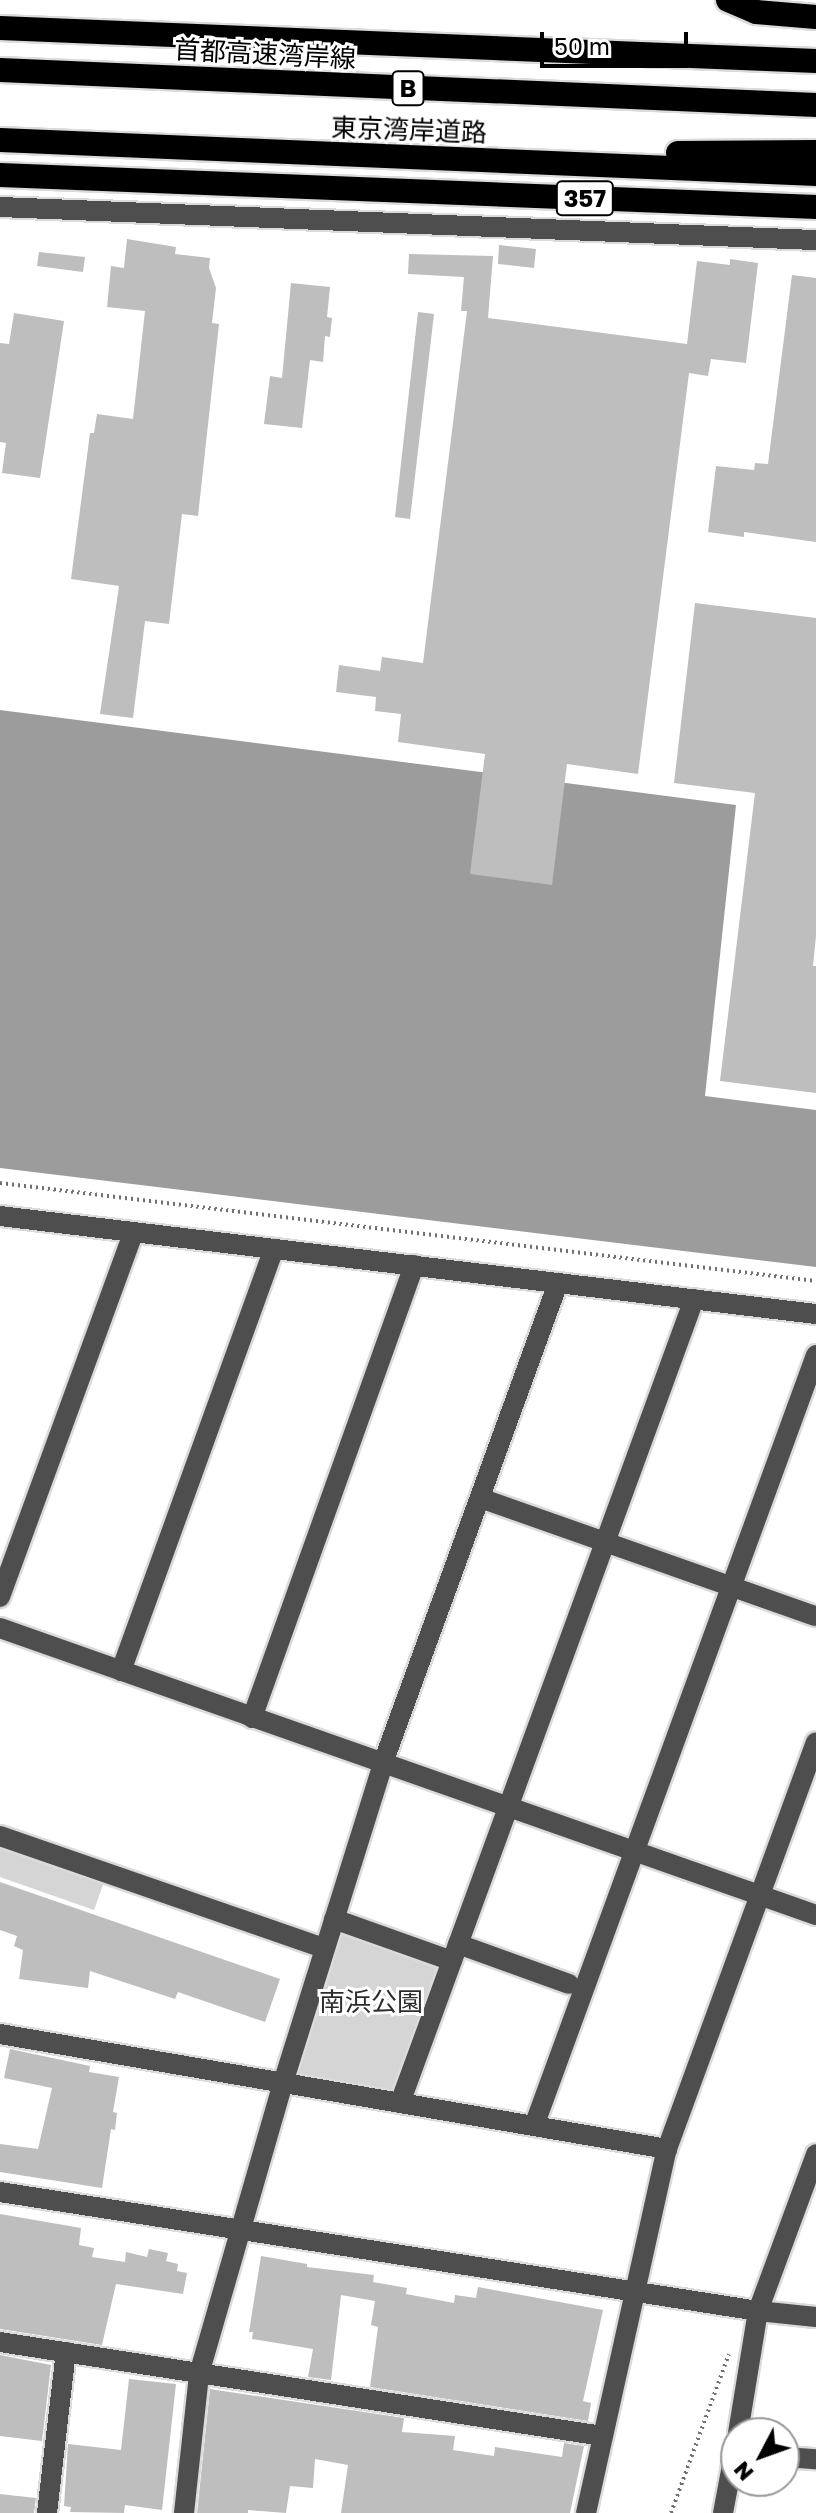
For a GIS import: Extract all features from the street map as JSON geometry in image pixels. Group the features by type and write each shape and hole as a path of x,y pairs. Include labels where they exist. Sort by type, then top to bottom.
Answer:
{"highway":[{"path":"728,0 756,12 816,17"},
{"name":"首都高速湾岸線","path":"0,28 816,61"},
{"name":"首都高速湾岸線","path":"0,70 816,105"},
{"name":"東京湾岸道路","path":"0,140 816,174"},
{"path":"457,160 816,152"},
{"name":"357","path":"0,175 816,207"}],"street":[{"path":"0,207 816,240"},
{"path":"0,1216 816,1314"},
{"path":"0,1597 133,1233"},
{"path":"121,1671 274,1249"},
{"path":"252,1718 414,1265"},
{"path":"184,2513 199,2374 239,2229 324,1948 383,1763 558,1283"},
{"path":"400,2103 694,1299"},
{"path":"534,2126 816,1355"},
{"path":"480,1498 816,1616"},
{"path":"0,1628 816,1915"},
{"path":"586,2513 667,2149 816,1742"},
{"path":"0,1836 324,1948"},
{"path":"334,1919 569,1984"},
{"path":"0,2034 667,2149"},
{"path":"741,2417 758,2311 816,2154"},
{"path":"0,2192 758,2311 816,2317"},
{"path":"0,2342 602,2436"},
{"path":"47,2513 66,2352"}],"path":[{"path":"0,1183 816,1281"},
{"path":"671,2513 734,2340"}],"green space":[{"path":"0,1845 104,1882 94,1910 0,1877"},
{"name":"南浜公園","path":"345,1930 433,1961 439,1968 396,2086 387,2092 301,2078 296,2072 338,1935"}],"shaded area":[{"path":"0,710 736,805 705,1096 816,1110 816,1267 0,1168"}],"building":[{"path":"127,239 176,247 175,254 210,258 209,268 216,288 212,323 219,324 198,516 182,514 169,624 145,621 133,718 100,714 119,586 71,579 90,433 94,433 97,414 133,419 145,311 107,307 111,266 124,268"},
{"path":"499,245 536,249 534,268 498,264"},
{"path":"39,252 85,257 83,272 37,266"},
{"path":"409,254 493,256 488,318 687,344 697,261 730,265 730,259 758,263 746,363 711,359 708,376 689,373 638,774 567,764 552,885 470,874 485,754 398,742 401,714 375,711 376,697 336,692 339,665 380,671 382,657 423,663 467,311 461,311 464,277 408,274"},
{"path":"792,275 816,278 816,542 744,532 744,537 708,532 716,466 754,470 755,463 768,464"},
{"path":"291,283 330,287 327,317 332,318 330,337 325,336 323,362 310,360 302,428 264,424 270,376 282,378"},
{"path":"418,312 434,314 410,519 395,517"},
{"path":"14,313 64,321 40,478 2,473 6,443 0,442 0,343 9,344"},
{"path":"695,603 816,618 816,936 813,966 816,966 816,1093 720,1081 755,793 674,783"},
{"path":"0,1882 280,1979 265,2022 178,1992 175,1999 90,1971 88,1988 19,1979 23,1950 14,1946 17,1936 0,1930"},
{"path":"10,2049 90,2066 89,2072 119,2077 113,2112 117,2113 115,2130 111,2129 102,2188 0,2172 0,2144 38,2149 52,2088 4,2078"},
{"path":"0,2214 81,2228 79,2245 94,2248 92,2257 125,2262 126,2252 147,2257 149,2249 168,2253 166,2261 178,2264 177,2271 187,2273 183,2294 116,2284 102,2345 0,2329"},
{"path":"261,2256 307,2264 307,2267 374,2275 373,2282 407,2288 406,2294 454,2303 455,2295 476,2298 478,2287 603,2310 583,2401 591,2403 588,2421 370,2387 378,2327 371,2325 375,2301 341,2295 331,2380 308,2377 313,2349 252,2339 253,2332 249,2332"},
{"path":"0,2355 51,2365 42,2441 0,2436"},
{"path":"129,2379 176,2384 162,2510 125,2505 124,2513 70,2512 71,2507 64,2506 68,2444 121,2450"},
{"path":"210,2389 404,2418 402,2432 455,2436 453,2450 494,2456 495,2447 562,2457 564,2443 584,2446 570,2513 341,2513 348,2465 315,2459 313,2488 290,2486 286,2513 248,2510 248,2513 197,2513"},
{"path":"0,2494 36,2498 34,2513 0,2513"}]}
